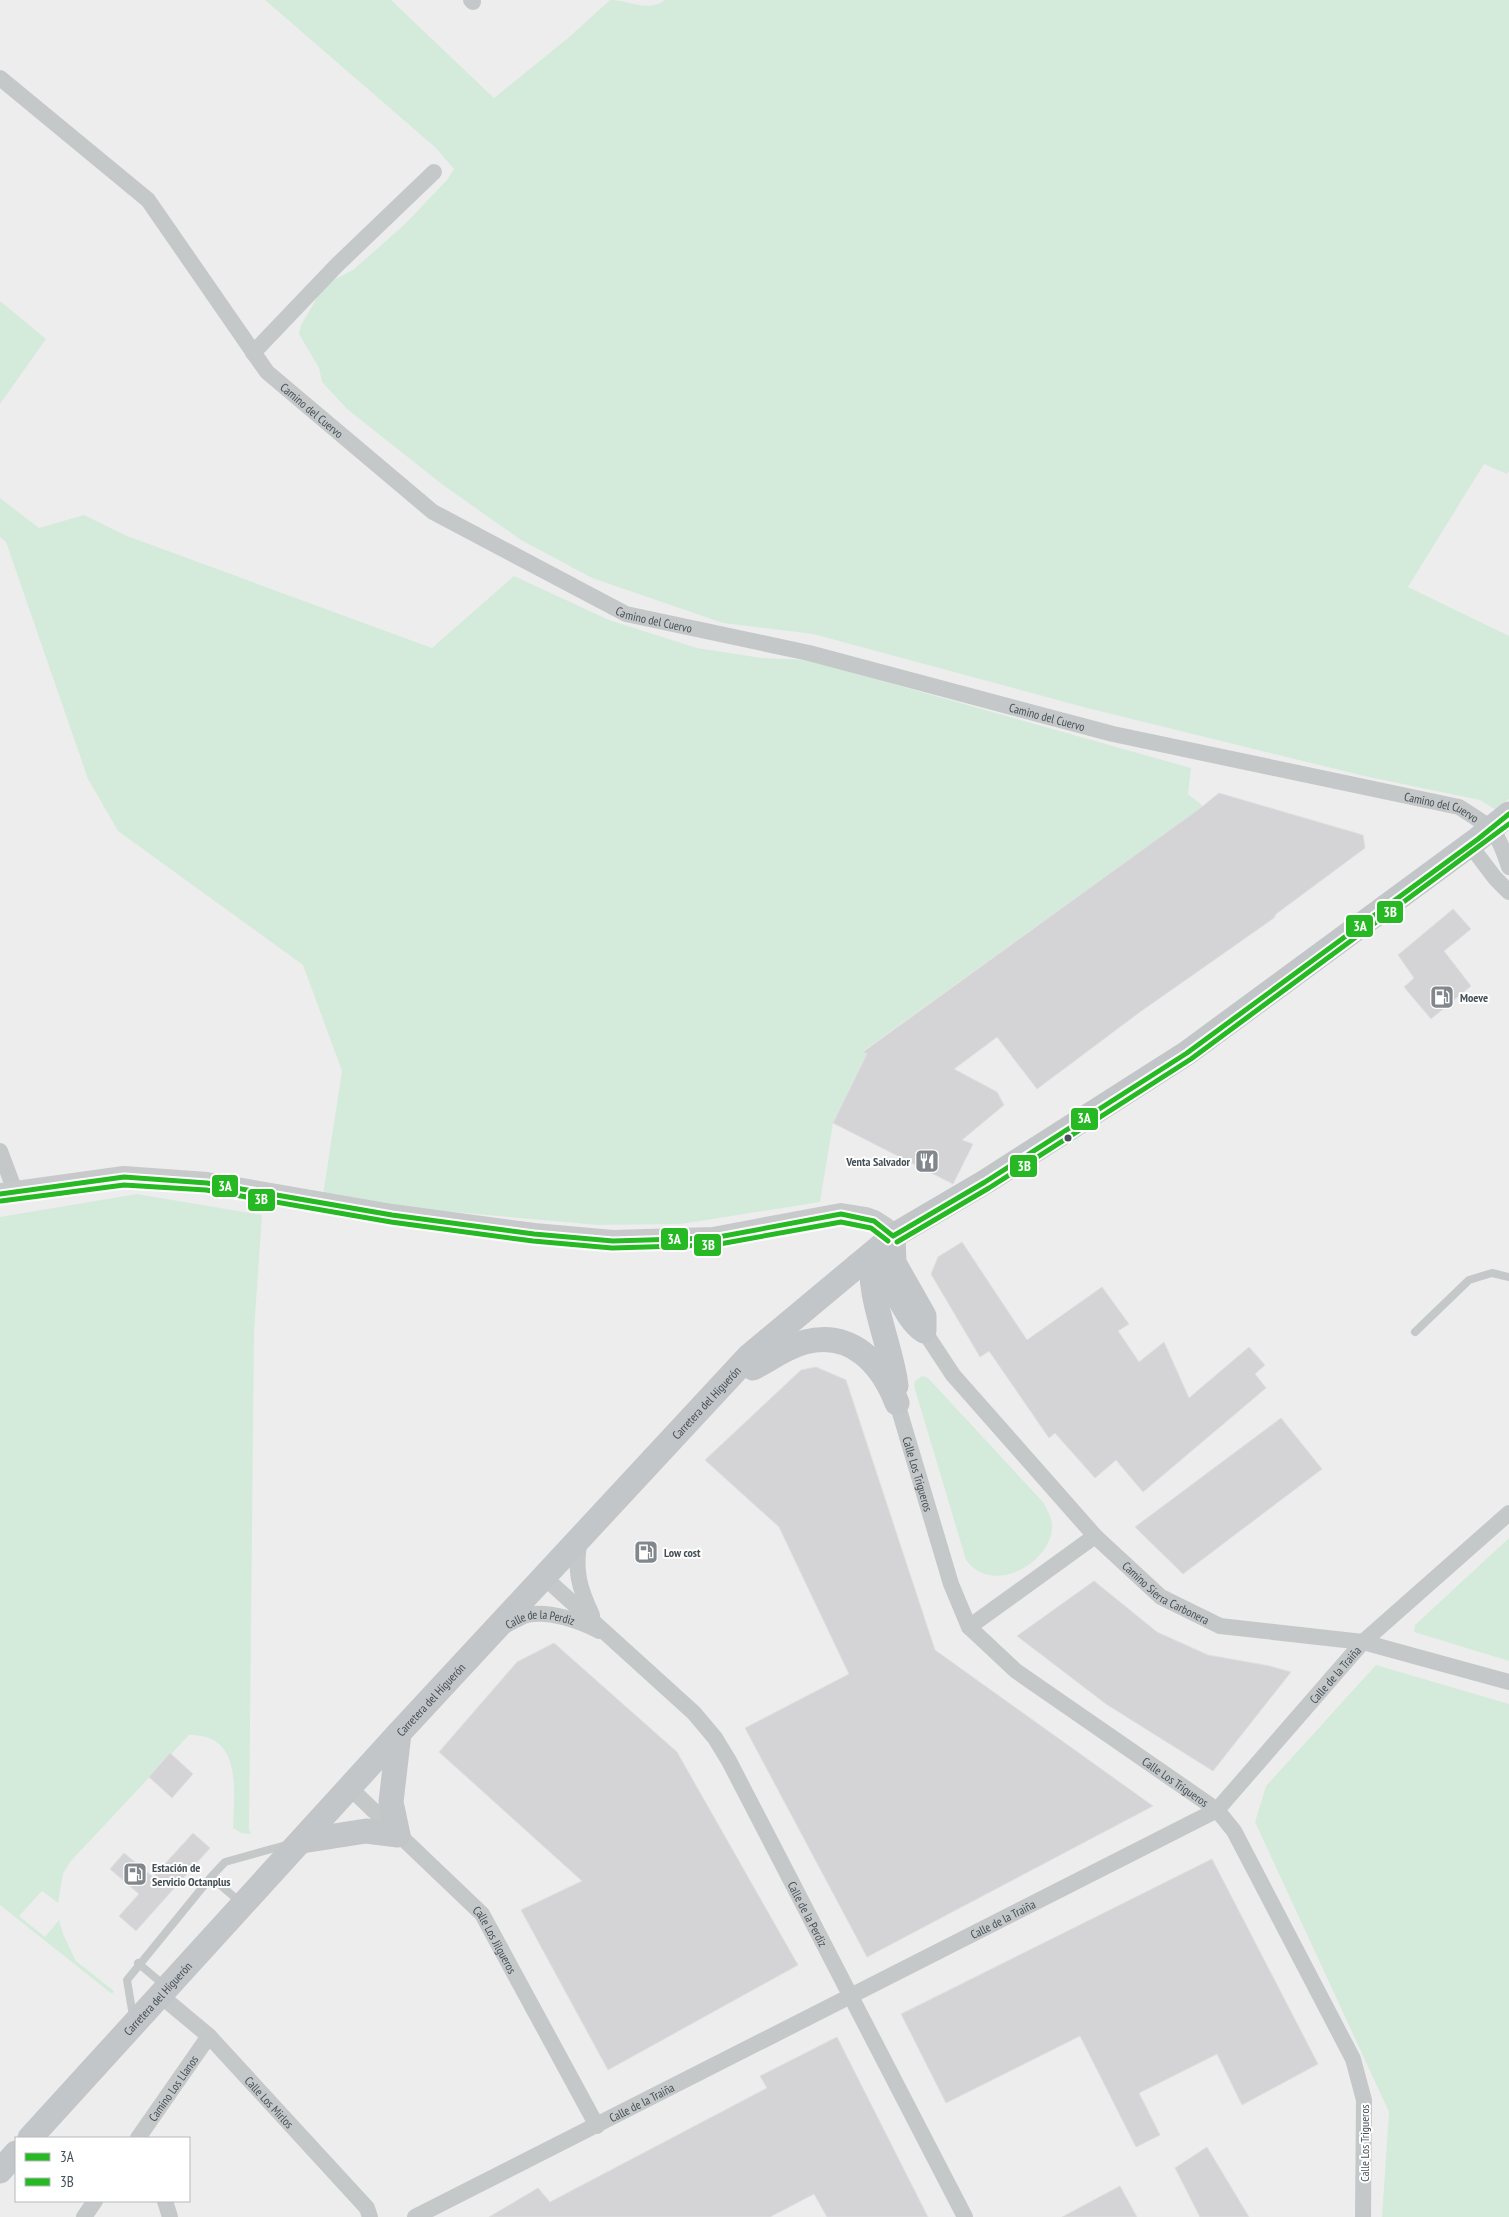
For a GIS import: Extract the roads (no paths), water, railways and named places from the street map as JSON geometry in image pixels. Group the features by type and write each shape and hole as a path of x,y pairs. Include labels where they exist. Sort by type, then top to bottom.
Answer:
{"main road":[{"name":"Carretera del Higuerón","path":"31,2137 399,1733 749,1356 875,1254 1187,1053 1500,821"},
{"path":"7,1193 124,1177 206,1183 392,1215 534,1234 612,1240 712,1238 841,1214 866,1218 885,1228 875,1254 872,1284 895,1373 898,1404"},
{"path":"875,1254 894,1263 924,1316 927,1337"},
{"path":"875,1254 907,1316 927,1337"},
{"path":"888,1345 892,1333 899,1326 904,1325 927,1337"},
{"path":"696,1413 753,1369 785,1350 803,1342 818,1340 842,1342 852,1346 871,1360 888,1380 898,1404"},
{"path":"302,1841 366,1831 398,1835 391,1802 399,1733"},
{"path":"0,2170 15,2154"}],"street":[{"name":"Camino del Cuervo","path":"0,78 148,200 266,372 433,512 626,614 809,653 1112,734 1459,807 1500,821"},
{"path":"254,353 337,265 434,172"},
{"path":"1500,821 1498,837 1509,867"},
{"path":"1470,845 1495,878 1509,892"},
{"path":"0,1151 7,1193"},
{"name":"Camino Sierra Carbonera","path":"927,1337 953,1375 1095,1536 1161,1597 1220,1626 1363,1642 1509,1682"},
{"name":"Calle Los Trigueros","path":"898,1404 951,1584 969,1627 1016,1671 1217,1810 1234,1830 1354,2059 1364,2100 1363,2217"},
{"name":"Calle de la Traiña","path":"415,2217 1217,1810 1363,1642 1509,1513"},
{"path":"969,1627 1095,1536"},
{"name":"Calle de la Perdiz","path":"580,1539 577,1570 579,1585 596,1624"},
{"name":"Calle de la Perdiz","path":"544,1577 694,1713 715,1738 729,1761 965,2217"},
{"name":"Calle de la Perdiz","path":"495,1630 527,1615 540,1614 573,1621 613,1639"},
{"name":"Calle Los Jilgueros","path":"350,1788 482,1914 597,2126"},
{"name":"Calle Los Mirlos","path":"165,1992 209,2036 367,2208 370,2217"},
{"name":"Camino Los Llanos","path":"139,2137 209,2036"},
{"path":"84,2217 94,2202"},
{"path":"165,2202 170,2217"}],"lane":[{"path":"1414,1332 1469,1280 1492,1273 1509,1277"},
{"path":"134,2026 126,1980 138,1963 225,1862 302,1841"},
{"path":"212,1877 243,1905"},
{"path":"138,1963 165,1992"}],"place":[{"name":"Moeve","path":"1442,997"},
{"name":"Venta Salvador","path":"927,1161"},
{"name":"Low cost","path":"646,1552"},
{"name":"Estación de Servicio Octanplus","path":"135,1874"}]}
